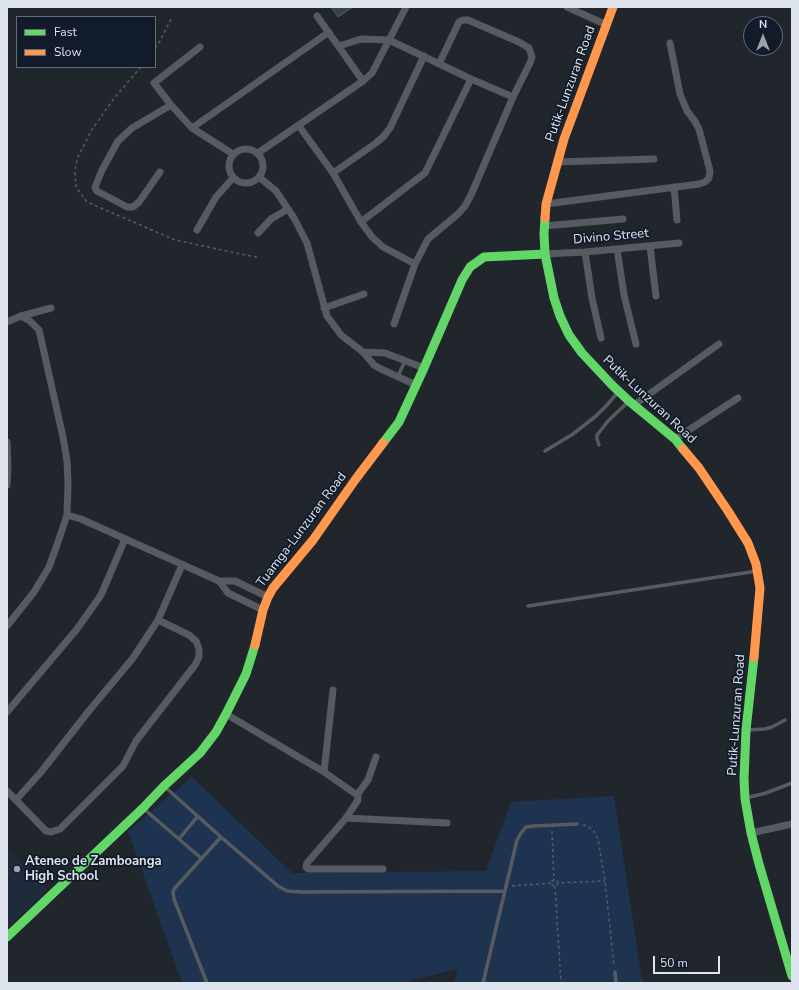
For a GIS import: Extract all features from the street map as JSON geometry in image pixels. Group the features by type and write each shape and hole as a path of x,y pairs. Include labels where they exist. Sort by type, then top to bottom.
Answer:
{"street":[{"path":"258,153 299,126 372,73 406,7"},
{"path":"567,7 607,25"},
{"name":"Putik-Lunzuran Road","path":"613,7 564,139 557,162 546,204 544,226 545,254 554,298 560,316 569,335 582,353 619,391 675,439 699,468 748,543 756,564 760,588 746,730 744,779 745,799 751,834 792,976"},
{"path":"317,16 363,81"},
{"path":"394,324 415,264 428,239 458,214 465,206 471,195 512,96 532,57 529,48 519,42 468,20 463,20 459,22 439,64"},
{"path":"192,128 329,32"},
{"path":"339,46 361,39 389,40 471,79 512,96"},
{"path":"546,204 699,184 705,182 709,178 710,171 699,129 687,111 682,99 670,42"},
{"path":"200,47 154,83 171,105 192,128 233,154"},
{"path":"333,173 376,143 390,128 424,56"},
{"path":"361,222 425,173 471,79"},
{"path":"160,172 139,202 133,207 127,207 97,191 95,188 102,170 118,141 132,128 171,105"},
{"path":"299,126 333,173 361,222 372,237 383,246 415,264"},
{"path":"242,149 253,150 258,153 263,162 263,168 262,173 255,181 243,183 233,178 228,169 228,163 233,154 242,149"},
{"path":"557,162 654,159"},
{"path":"259,177 276,191 294,218 307,242 327,316 341,334 363,352 374,365 416,385"},
{"path":"197,230 216,197 233,178"},
{"path":"674,187 677,220"},
{"path":"258,233 271,219 288,209"},
{"path":"544,226 623,219"},
{"name":"Divino Street","path":"545,254 585,252 679,243"},
{"path":"650,246 656,296"},
{"path":"617,249 624,295 636,344"},
{"path":"585,252 592,298 601,338"},
{"name":"Tuamga-Lunzuran Road","path":"7,938 200,753 216,732 246,674 255,645 263,610 268,597 273,588 313,540 398,422 424,368 462,280 470,267 484,258 545,254"},
{"path":"324,308 364,294"},
{"path":"7,322 21,316 51,308"},
{"path":"7,626 34,592 49,567 67,515 68,484 66,455 39,330 30,321 21,316"},
{"path":"632,403 719,344"},
{"path":"363,352 385,353 424,368"},
{"path":"675,439 738,398"},
{"path":"7,442 7,485"},
{"path":"67,515 81,519 219,581 235,581 268,597"},
{"path":"7,712 78,629 101,595 125,539"},
{"path":"16,800 133,658 158,620 182,565"},
{"path":"219,581 228,593 263,610"},
{"path":"7,791 46,831 56,831 60,829 123,766 136,741 195,665 199,657 199,649 196,641 189,635 158,620"},
{"path":"324,772 333,690"},
{"path":"226,714 324,772 357,795"},
{"path":"376,758 368,780 357,795 358,800 346,818 307,863 306,867 309,869 383,869"},
{"path":"346,818 447,823"},
{"path":"751,834 792,824"}],"lane":[{"path":"398,377 405,361"},
{"path":"545,451 572,434 596,416 619,391"},
{"path":"599,445 597,435 608,421 632,403"},
{"path":"528,606 757,571"},
{"path":"746,730 765,729 785,720"},
{"path":"745,799 792,783"},
{"path":"164,786 278,886 287,891 505,891"},
{"path":"143,808 201,858"},
{"path":"179,839 198,816"},
{"path":"483,983 517,840 521,833 526,827 577,824"},
{"path":"206,983 174,899 173,892 201,858 221,837"},
{"path":"615,972 616,983"}],"path":[{"path":"156,47 160,42 171,19"},
{"path":"139,68 115,97 91,131 77,159 75,171 76,187 87,202 175,240 260,258"},
{"path":"577,824 587,826 593,830 598,839 605,881 615,972"},
{"path":"551,883 554,880 552,825"},
{"path":"554,880 557,880 558,883 605,881"},
{"path":"506,886 551,883 555,886"},
{"path":"558,883 555,886 561,983"}],"shaded area":[{"path":"192,777 292,873 486,871 511,802 614,796 643,983 454,983 458,969 402,983 182,983 128,831"},
{"name":"Ateneo de Zamboanga High School","path":"7,848 48,891 7,927"}],"building":[{"path":"331,7 353,7 338,17"}],"traffic: fast":[{"path":"545,218 545,254 554,298 560,316 569,335 582,353 612,385 675,439 683,449"},
{"path":"383,443 399,422 462,280 470,267 484,257 545,254"},
{"path":"7,937 200,753 216,732 226,714 246,674 255,645"},
{"path":"754,657 746,730 744,779 745,799 751,833 759,864 792,976"}],"traffic: slow":[{"path":"545,218 546,204 564,139 613,7"},
{"path":"255,645 263,610 273,588 313,540 383,443"},
{"path":"683,449 699,468 728,511 748,543 756,564 760,588 754,657"}],"place":[{"name":"Ateneo de Zamboanga High School","path":"17,869"}]}
